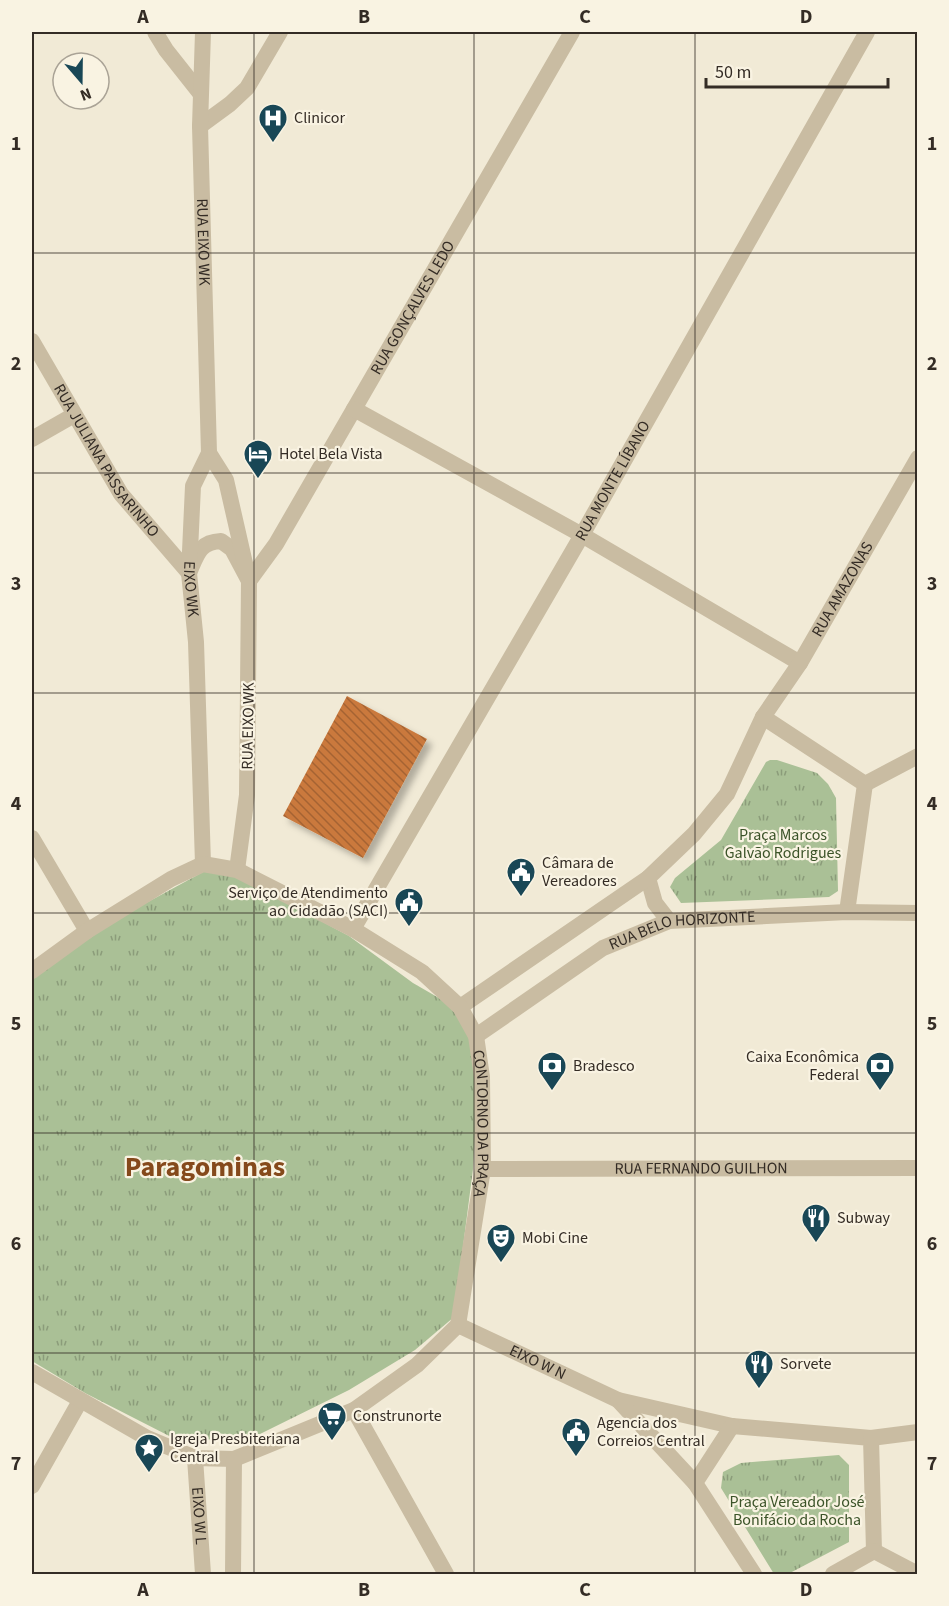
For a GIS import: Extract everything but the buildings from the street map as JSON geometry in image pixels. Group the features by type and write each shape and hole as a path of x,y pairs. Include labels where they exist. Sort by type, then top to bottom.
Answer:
{"street":[{"path":"155,32 166,50 200,93"},
{"name":"RUA EIXO WK","path":"203,32 200,126 209,453"},
{"path":"200,126 247,88 280,32"},
{"name":"RUA GONÇALVES LEDO","path":"249,581 276,544 572,32"},
{"name":"RUA MONTE LÍBANO","path":"353,929 582,535 867,32"},
{"name":"RUA JULIANA PASSARINHO","path":"32,341 121,494 189,573"},
{"path":"354,409 582,535 800,663"},
{"path":"32,440 74,415"},
{"path":"209,453 226,480 249,581"},
{"name":"EIXO WK","path":"203,864 196,642 189,573 193,486 209,453"},
{"name":"RUA AMAZONAS","path":"460,1007 648,878 694,834 727,794 763,717 800,663 918,458"},
{"path":"189,573 199,551 210,542 221,541 232,549 249,581"},
{"name":"RUA EIXO WK","path":"237,870 248,795 249,581"},
{"path":"763,717 865,784"},
{"path":"865,784 918,756"},
{"path":"847,912 865,784"},
{"path":"32,837 87,931"},
{"path":"32,970 87,931 171,879 203,864"},
{"name":"CONTORNO DA PRAÇA","path":"203,864 237,870 353,929 422,972 460,1007 476,1036 482,1077 483,1169 458,1325"},
{"path":"648,878 655,903 669,921"},
{"name":"RUA BELO HORIZONTE","path":"476,1036 603,948 669,921 847,912 918,913"},
{"name":"RUA FERNANDO GUILHON","path":"483,1169 918,1168"},
{"path":"32,1372 147,1438 195,1458 234,1459 354,1410 417,1365 458,1325"},
{"name":"EIXO W N","path":"458,1325 618,1400"},
{"path":"618,1400 732,1426 871,1438 918,1432"},
{"path":"618,1400 695,1483 754,1575"},
{"path":"32,1486 80,1401"},
{"path":"354,1410 446,1575"},
{"path":"695,1483 732,1426"},
{"path":"871,1438 874,1551"},
{"name":"EIXO W L","path":"195,1458 203,1575"},
{"name":"EIXO W L","path":"233,1575 234,1459"},
{"path":"874,1551 918,1574"},
{"path":"833,1575 874,1551"}],"green space":[{"name":"Praça Marcos Galvão Rodrigues","path":"777,760 817,773 828,784 836,798 838,891 829,897 681,903 670,887 675,878 721,840 766,762"},
{"path":"216,865 349,936 413,983 458,1009 472,1036 478,1077 473,1169 454,1317 415,1350 349,1390 258,1435 181,1442 85,1393 32,1361 32,975 100,928"},
{"name":"Praça Vereador José Bonifácio da Rocha","path":"839,1455 849,1465 849,1542 788,1574 774,1574 721,1488 723,1472 741,1463"}],"place":[{"name":"Clinicor","path":"273,144"},
{"name":"Hotel Bela Vista","path":"258,480"},
{"name":"Câmara de Vereadores","path":"521,898"},
{"name":"Serviço de Atendimento ao Cidadão (SACI)","path":"409,928"},
{"name":"Bradesco","path":"552,1092"},
{"name":"Caixa Econômica Federal","path":"880,1092"},
{"name":"Subway","path":"816,1244"},
{"name":"Mobi Cine","path":"501,1264"},
{"name":"Sorvete","path":"759,1390"},
{"name":"Construnorte","path":"332,1442"},
{"name":"Agencia dos Correios Central","path":"576,1458"},
{"name":"Igreja Presbiteriana Central","path":"149,1474"}],"district":[{"name":"Paragominas","path":"205,1167"}]}
